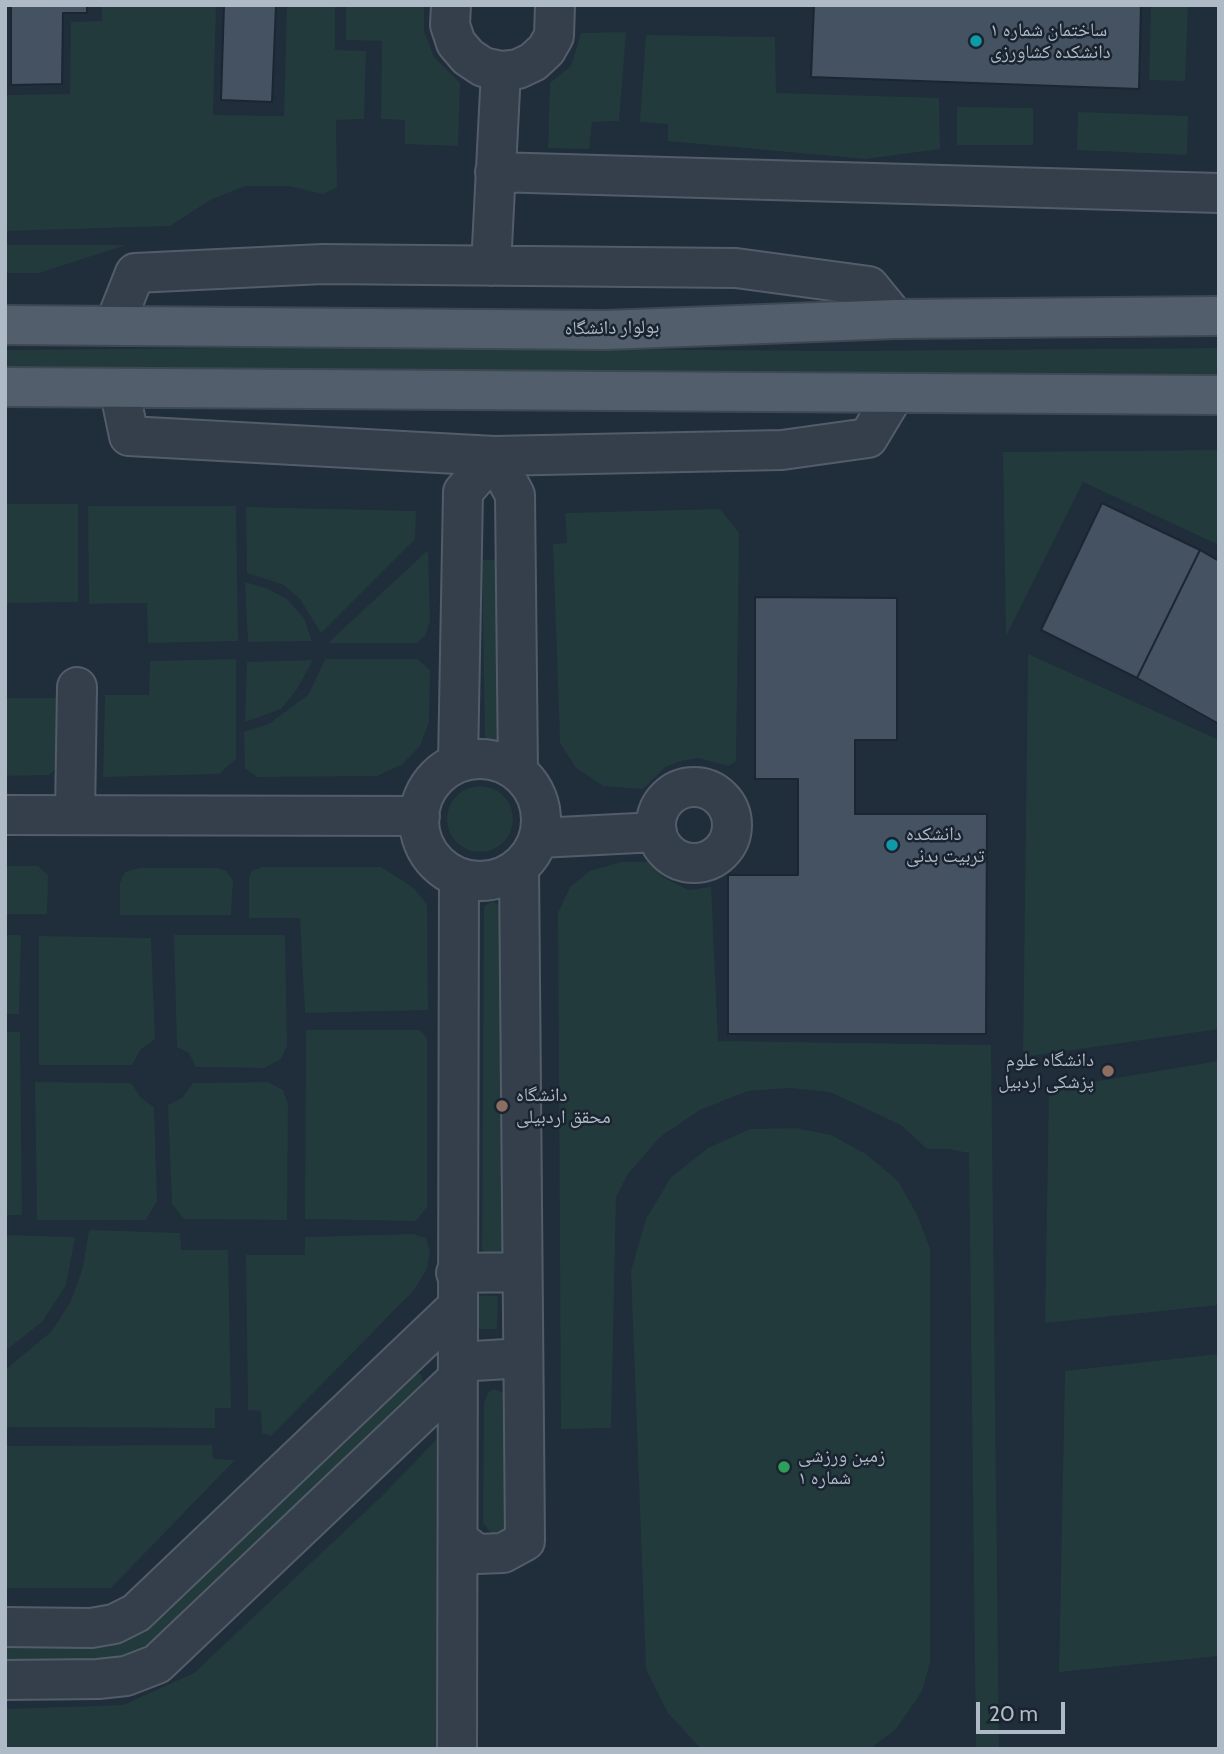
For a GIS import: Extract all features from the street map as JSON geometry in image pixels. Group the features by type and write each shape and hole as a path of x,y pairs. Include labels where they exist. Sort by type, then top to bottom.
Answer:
{"main road":[{"name":"بولوار دانشگاه","path":"5,326 606,330 896,319 1219,316"},
{"path":"5,387 1219,395"}],"street":[{"path":"451,5 450,25 456,43 468,57 483,67 501,71 525,66 546,50 554,36 555,5"},
{"path":"491,266 501,71"},
{"path":"495,172 1219,193"},
{"path":"114,326 135,273 323,264 736,268 869,286 896,319"},
{"path":"119,388 129,436 494,456 782,450 868,438 895,393"},
{"path":"458,763 463,492 494,456"},
{"path":"494,456 515,495 518,772"},
{"path":"75,815 77,687"},
{"path":"459,1540 477,1554 503,1553 525,1541 522,1272 533,840 531,786 518,772 500,762 479,759 458,763 440,774 427,790 420,816 420,831 427,851 441,867 459,878 480,882 501,878 533,840 657,822"},
{"path":"5,815 420,816"},
{"path":"457,1749 459,878"},
{"path":"5,1628 91,1628 114,1624 136,1613 456,1290 522,1272"},
{"path":"5,1680 98,1679 126,1676 157,1664 458,1370 523,1357"}],"green space":[{"path":"102,5 216,5 213,115 284,116 287,5 335,5 335,50 366,51 364,119 336,120 337,187 323,194 289,186 245,186 212,199 170,226 5,231 5,95 70,94 71,22 102,21"},
{"path":"346,5 424,5 424,31 434,57 460,83 458,146 405,144 405,120 381,119 382,41 346,40"},
{"path":"1151,5 1188,5 1185,81 1149,80"},
{"path":"626,32 619,121 592,122 589,149 548,148 550,83 571,66 581,33"},
{"path":"646,35 775,37 776,93 939,98 940,149 866,159 668,141 668,124 640,122"},
{"path":"957,107 1033,108 1033,145 957,145"},
{"path":"1078,112 1188,116 1187,155 1077,150"},
{"path":"5,245 126,245 39,273 5,273"},
{"path":"324,347 839,351 1219,348 1219,374 5,371 5,350"},
{"path":"1219,450 1219,545 1083,482 1006,636 1003,452"},
{"path":"5,504 78,504 78,602 5,603"},
{"path":"88,506 236,506 238,641 148,643 147,603 89,604"},
{"path":"246,507 416,511 415,539 321,633 300,599 284,585 247,573"},
{"path":"720,509 739,533 736,761 729,766 699,758 681,761 665,767 643,789 603,786 576,768 560,743 553,544 567,543 565,513"},
{"path":"428,550 430,621 425,636 417,643 328,643"},
{"path":"482,560 499,560 502,742 485,742"},
{"path":"245,582 266,588 287,599 304,618 312,641 248,642"},
{"path":"1028,654 1219,740 1219,1029 1023,1057"},
{"path":"236,659 236,759 219,774 103,777 105,695 149,695 150,661"},
{"path":"325,659 417,659 430,670 429,722 420,746 401,765 377,776 257,777 245,768 244,732 269,724 309,694"},
{"path":"313,660 297,689 281,709 245,722 247,662"},
{"path":"5,698 66,698 64,760 49,775 5,776"},
{"path":"486,786 504,795 511,806 511,832 504,843 493,850 474,852 456,843 449,832 447,813 456,795 467,788"},
{"path":"621,862 651,862 662,877 689,890 711,887 718,1041 991,1045 999,1749 976,1749 969,1153 927,1149 901,1125 830,1092 789,1088 748,1091 700,1110 660,1137 628,1174 616,1197 611,1428 561,1429 558,913 570,887 590,871"},
{"path":"5,866 38,866 48,875 47,914 5,914"},
{"path":"262,867 381,867 414,888 427,905 428,1010 305,1013 300,918 249,918 249,878 252,871"},
{"path":"140,868 218,868 226,871 233,880 231,915 120,915 120,883 125,872"},
{"path":"493,901 506,912 502,1253 486,1255 482,1249 484,906"},
{"path":"5,935 21,935 19,1014 5,1014"},
{"path":"174,935 285,935 287,1046 281,1059 264,1068 196,1067 189,1053 177,1047"},
{"path":"39,936 151,938 155,1039 141,1049 132,1065 39,1065"},
{"path":"306,1030 419,1030 427,1038 427,1207 416,1221 305,1219"},
{"path":"5,1032 20,1032 22,1215 5,1215"},
{"path":"1219,1061 1219,1305 1045,1323 1049,1089"},
{"path":"35,1082 131,1083 141,1098 154,1107 157,1201 146,1220 37,1220"},
{"path":"268,1082 283,1090 288,1104 287,1220 184,1219 172,1204 168,1105 182,1098 193,1083"},
{"name":"زمین ورزشی شماره ۱","path":"796,1128 831,1135 866,1154 898,1181 916,1213 930,1248 930,1662 922,1691 896,1729 870,1749 701,1749 668,1713 646,1669 631,1271 646,1219 671,1177 708,1148 750,1129"},
{"path":"89,1230 180,1233 181,1250 228,1250 231,1408 215,1408 215,1428 5,1427 5,1370 52,1331 71,1301 83,1267"},
{"path":"413,1234 426,1238 430,1251 427,1269 414,1290 271,1436 262,1433 261,1411 248,1410 246,1255 305,1255 305,1237"},
{"path":"5,1235 75,1237 66,1285 42,1322 5,1351"},
{"path":"468,1295 498,1296 497,1329 467,1329"},
{"path":"1219,1354 1219,1656 1059,1672 1065,1371"},
{"path":"409,1374 421,1374 424,1386 174,1634 135,1657 5,1668 5,1646 87,1647 114,1644 142,1633"},
{"path":"494,1389 504,1393 504,1530 492,1534 483,1523 484,1403 488,1392"},
{"path":"436,1440 436,1749 5,1749 5,1709 123,1705 194,1673 382,1496"},
{"path":"212,1445 213,1459 235,1460 111,1588 5,1588 5,1446"}],"building":[{"path":"11,5 87,5 87,13 63,13 62,84 11,85"},
{"path":"224,5 276,5 272,102 221,100"},
{"name":"ساختمان شماره ۱ دانشکده کشاورزی","path":"814,5 1141,5 1139,89 811,77"},
{"path":"1102,503 1200,550 1137,678 1041,630"},
{"path":"1200,550 1219,561 1219,724 1137,678"},
{"name":"دانشکده تربیت بدنی","path":"755,597 897,598 897,740 855,740 855,814 987,814 986,1034 728,1034 728,875 798,875 798,779 755,779"}],"place":[{"name":"ساختمان شماره ۱ دانشکده کشاورزی","path":"976,41"},
{"name":"دانشکده تربیت بدنی","path":"892,845"},
{"name":"دانشگاه علوم پزشکی اردبیل","path":"1108,1071"},
{"name":"دانشگاه محقق اردبیلی","path":"502,1106"},
{"name":"زمین ورزشی شماره ۱","path":"784,1467"}]}
